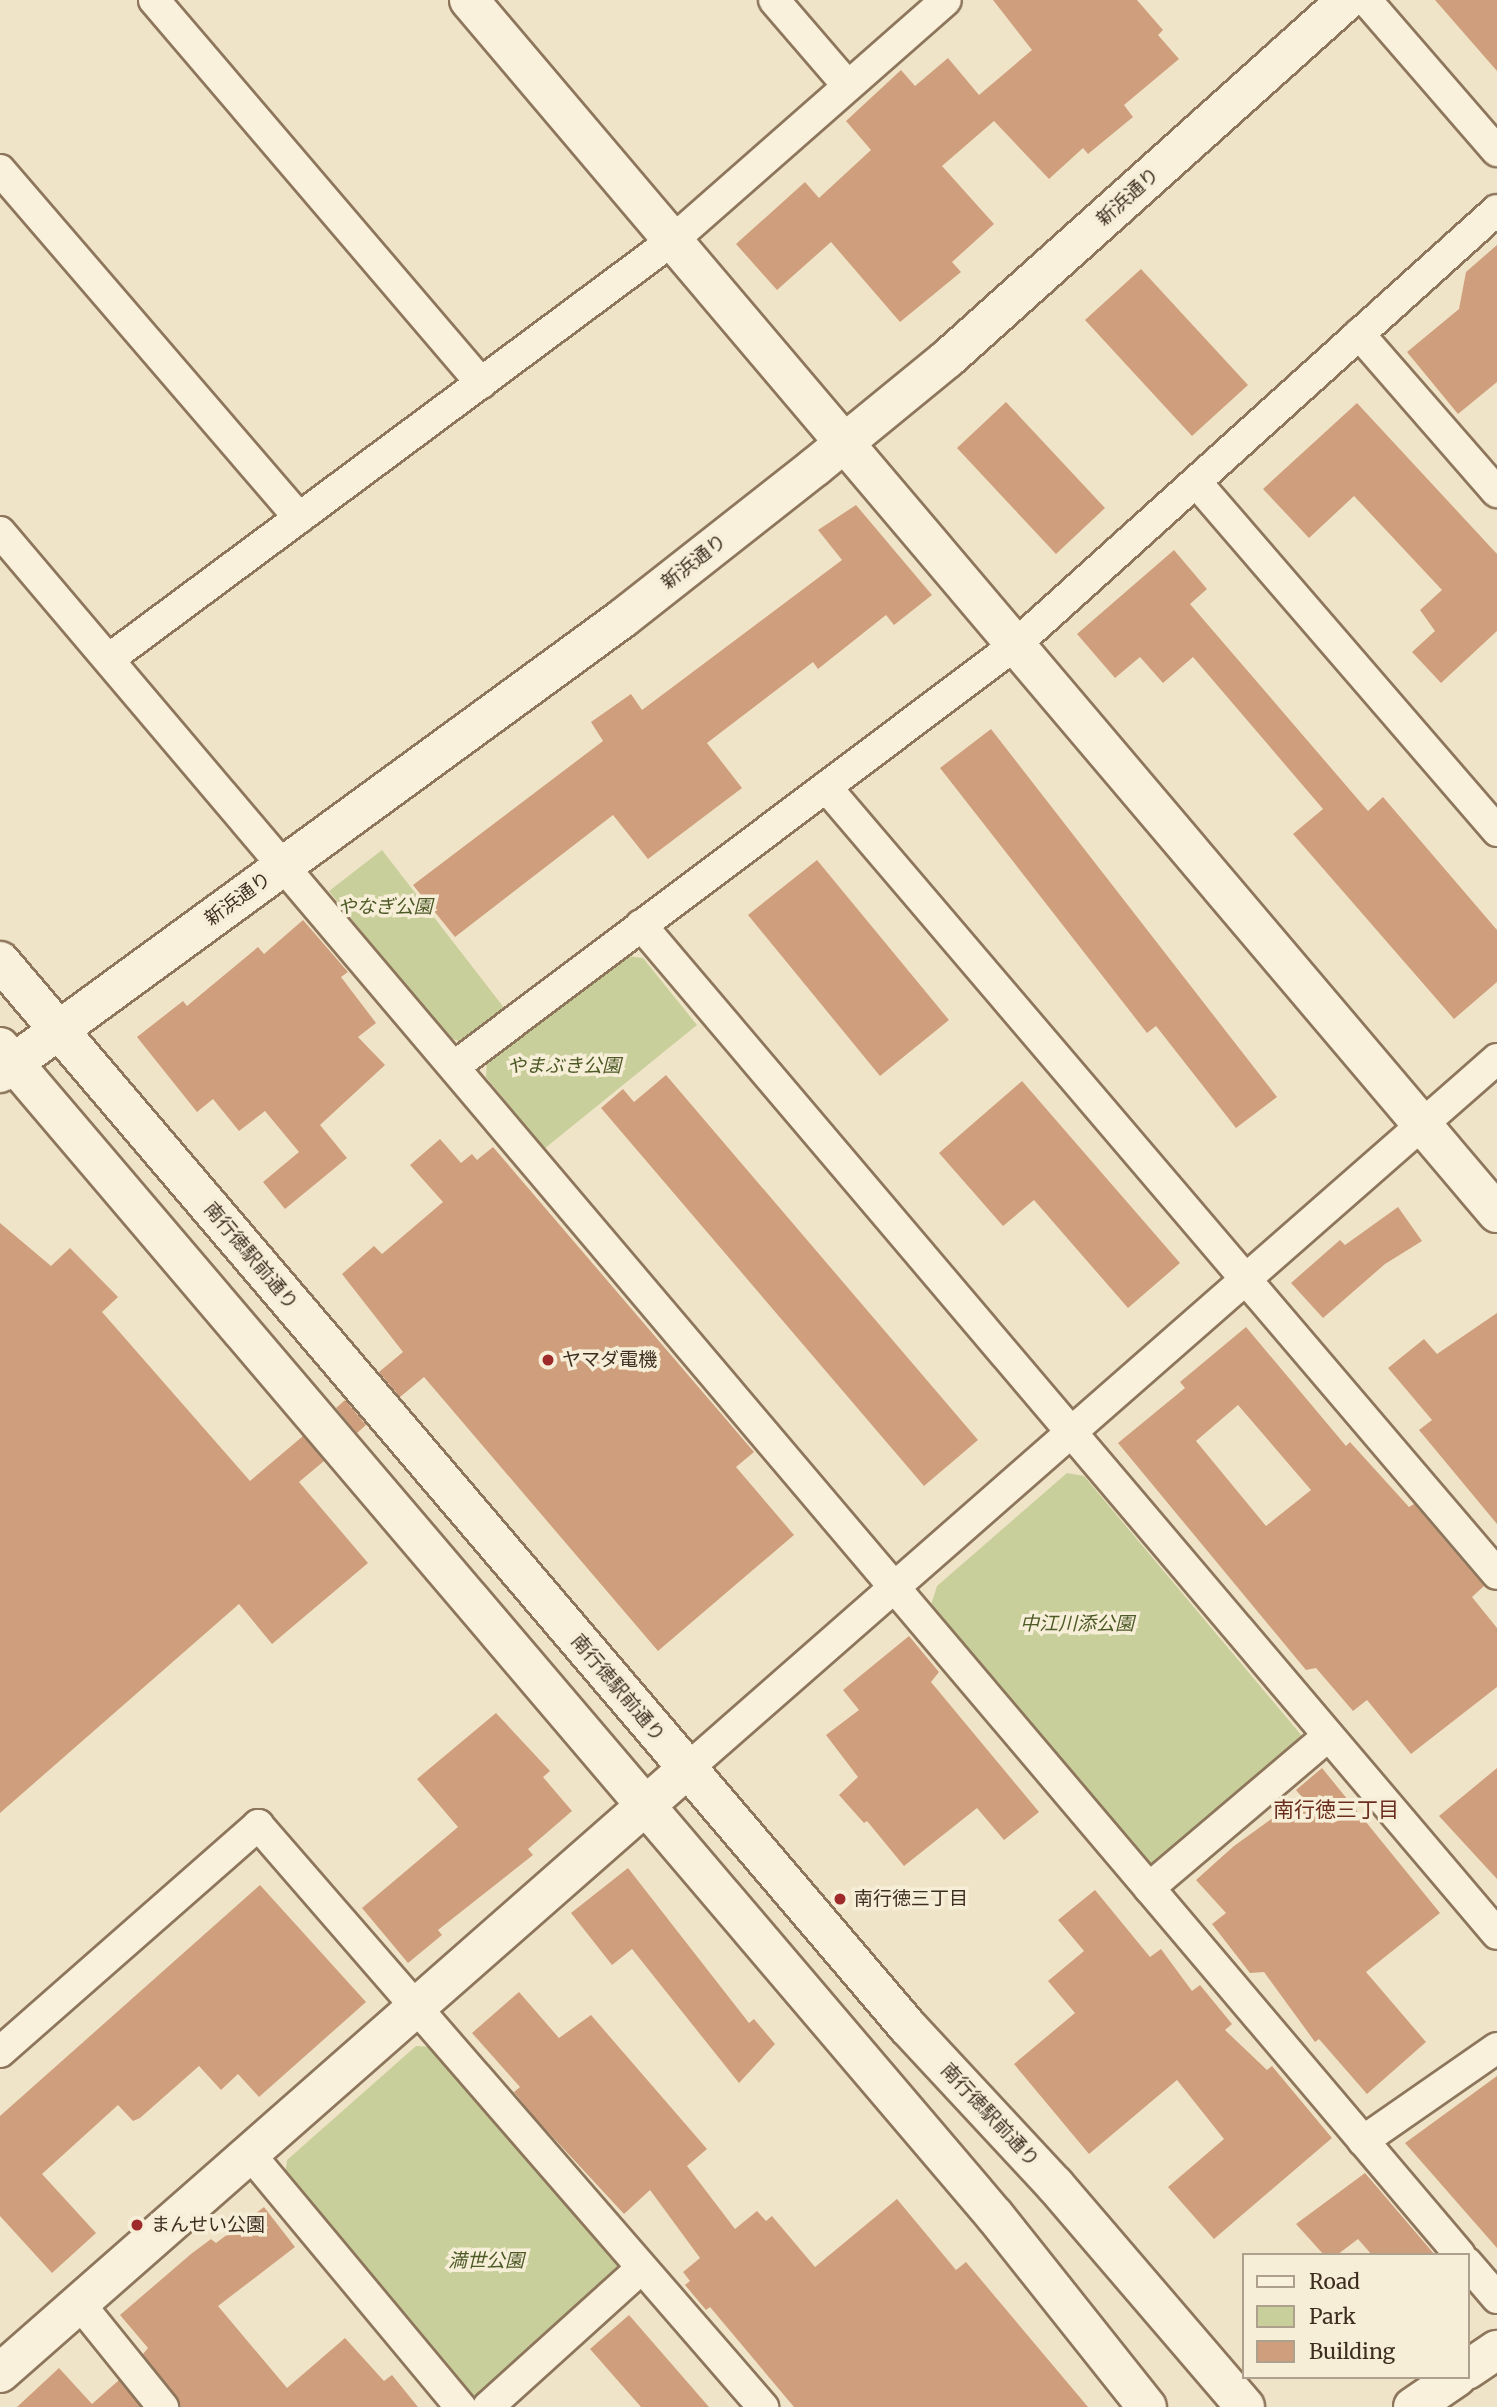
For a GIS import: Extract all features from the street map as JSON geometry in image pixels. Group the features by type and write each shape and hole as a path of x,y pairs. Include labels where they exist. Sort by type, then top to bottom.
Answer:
{"street":[{"path":"155,0 481,383"},
{"path":"469,0 1497,1213"},
{"path":"774,0 848,86"},
{"path":"109,659 673,240 946,0"},
{"name":"新浜通り","path":"5,1061 59,1029 623,618 845,443 947,359 1347,0"},
{"path":"1366,0 1497,151"},
{"path":"0,170 299,518"},
{"path":"455,1066 1015,645 1497,210"},
{"path":"1359,334 1497,492"},
{"path":"1195,482 1497,831"},
{"path":"0,532 285,864 1458,2253"},
{"path":"826,787 1497,1574"},
{"path":"641,925 1070,1434 1497,1934"},
{"name":"南行徳駅前通り","path":"0,961 687,1769 1245,2407"},
{"path":"0,2373 1497,1059"},
{"path":"5,1061 995,2217 1147,2407"},
{"path":"1149,1888 1328,1736"},
{"path":"0,2052 258,1825 763,2407"},
{"path":"1363,2141 1497,2048"},
{"path":"249,2153 461,2407"},
{"path":"1469,2265 1497,2298"},
{"path":"488,2407 642,2268"},
{"path":"79,2303 163,2407"},
{"path":"1469,2369 1497,2350"},
{"path":"1413,2407 1454,2379"}],"green space":[{"name":"やなぎ公園","path":"382,850 505,1009 462,1042 446,1037 329,891"},
{"name":"やまぶき公園","path":"627,956 643,958 697,1025 544,1149 486,1077 487,1060"},
{"name":"中江川添公園","path":"1067,1473 1084,1476 1302,1736 1300,1750 1164,1865 1147,1862 931,1605 937,1586"},
{"name":"満世公園","path":"416,2046 433,2047 621,2262 620,2276 482,2400 467,2397 285,2175 287,2160"}],"building":[{"path":"993,0 1137,0 1163,30 1158,35 1179,59 1124,105 1133,117 1088,154 1083,148 1049,179 994,121 942,166 994,224 952,262 961,272 900,322 831,242 777,290 736,244 805,182 819,198 871,150 846,121 901,70 915,86 948,58 979,95 1032,50"},
{"path":"1435,0 1497,0 1497,71"},
{"path":"1497,245 1497,382 1458,414 1407,352 1459,309 1466,272"},
{"path":"1141,269 1248,385 1192,436 1085,320"},
{"path":"1006,402 1105,508 1056,554 957,448"},
{"path":"1357,403 1497,554 1497,631 1441,683 1412,652 1435,631 1420,610 1442,590 1354,496 1309,538 1263,489"},
{"path":"856,505 932,595 894,625 886,615 818,669 813,662 707,743 742,788 648,859 613,815 455,937 413,885 603,741 591,722 631,694 642,710 842,560 818,530"},
{"path":"1174,550 1207,589 1190,604 1368,811 1383,797 1497,930 1497,982 1454,1019 1293,834 1323,809 1193,657 1163,683 1140,657 1115,678 1077,634"},
{"path":"991,729 1277,1097 1236,1128 1156,1026 1147,1033 940,768"},
{"path":"817,860 949,1020 880,1076 748,915"},
{"path":"303,920 348,972 341,977 376,1023 358,1037 385,1065 320,1125 347,1158 285,1209 263,1182 299,1152 265,1111 239,1131 213,1099 197,1112 137,1037 183,1001 187,1006 258,947 264,954"},
{"path":"666,1075 978,1440 924,1486 601,1108 623,1089 634,1102"},
{"path":"1022,1081 1180,1263 1128,1308 1034,1200 1003,1226 939,1153"},
{"path":"440,1139 461,1163 472,1154 477,1160 493,1147 754,1452 736,1467 794,1535 658,1651 424,1377 400,1397 379,1372 403,1352 342,1274 374,1246 382,1254 443,1202 410,1165"},
{"path":"1398,1207 1422,1241 1385,1264 1323,1318 1291,1283 1340,1240 1345,1245"},
{"path":"0,1223 51,1266 70,1248 118,1297 102,1312 250,1481 303,1436 324,1461 299,1482 368,1563 272,1644 239,1604 0,1813"},
{"path":"1497,1313 1497,1524 1419,1430 1432,1420 1388,1368 1424,1339 1437,1354"},
{"path":"1246,1327 1346,1446 1350,1442 1409,1507 1414,1504 1484,1586 1472,1597 1497,1628 1497,1687 1411,1754 1367,1700 1353,1711 1316,1668 1306,1670 1118,1443 1185,1388 1180,1382","holes":["1238,1405 1311,1490 1266,1526 1196,1441"]},
{"path":"345,1400 366,1425 357,1433 336,1408"},
{"path":"909,1636 939,1672 931,1682 1039,1812 1004,1840 977,1808 904,1866 867,1821 864,1823 839,1795 858,1777 826,1735 859,1710 843,1690"},
{"path":"496,1713 550,1771 543,1777 572,1811 528,1849 533,1855 438,1930 442,1935 408,1963 362,1908 458,1827 417,1779"},
{"path":"1322,1768 1440,1913 1366,1972 1426,2042 1367,2094 1319,2039 1315,2042 1264,1972 1250,1973 1212,1924 1226,1913 1196,1880 1234,1846 1302,1797 1296,1790"},
{"path":"1497,1768 1497,1879 1439,1816"},
{"path":"628,1868 749,2023 754,2019 775,2044 739,2083 632,1949 612,1965 571,1913"},
{"path":"260,1885 366,2002 259,2097 238,2074 221,2090 199,2066 140,2118 133,2121 118,2105 42,2174 96,2233 52,2273 0,2216 0,2116"},
{"path":"1095,1890 1150,1957 1161,1949 1192,1991 1200,1985 1232,2024 1225,2030 1267,2070 1272,2066 1332,2138 1214,2239 1168,2187 1224,2139 1177,2080 1089,2154 1014,2064 1075,2013 1048,1981 1084,1951 1058,1920"},
{"path":"519,1992 559,2038 591,2015 707,2149 687,2166 735,2229 757,2211 766,2221 772,2216 815,2267 897,2199 956,2270 966,2262 1088,2407 794,2407 710,2307 706,2310 685,2285 690,2281 683,2272 700,2258 650,2190 624,2214 536,2119 514,2092 520,2087 472,2033"},
{"path":"1497,2076 1497,2248 1405,2143"},
{"path":"1365,2173 1433,2253 1370,2253 1358,2239 1340,2253 1322,2253 1296,2224"},
{"path":"264,2207 295,2247 218,2306 287,2388 345,2338 384,2381 392,2375 418,2407 180,2407 143,2354 148,2348 120,2315 211,2239 216,2243"},
{"path":"629,2315 709,2407 641,2407 590,2349"},
{"path":"59,2368 92,2404 119,2380 141,2407 17,2407"}],"place":[{"name":"ヤマダ電機","path":"548,1360"},
{"name":"南行徳三丁目","path":"840,1899"},
{"name":"まんせい公園","path":"137,2225"}],"district":[{"name":"南行徳三丁目","path":"1336,1810"}]}
